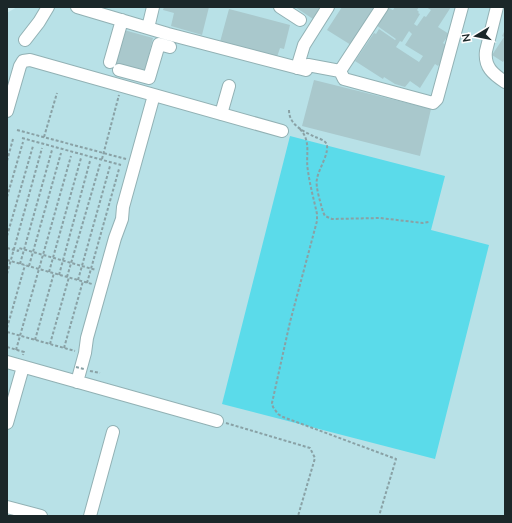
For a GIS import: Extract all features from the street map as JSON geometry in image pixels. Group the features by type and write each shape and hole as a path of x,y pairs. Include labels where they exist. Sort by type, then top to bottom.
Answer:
{"lane":[{"path":"26,40 48,7"},
{"path":"77,7 148,28 169,42 306,70 308,65 340,72 344,79 432,103 437,99 462,7"},
{"path":"148,28 154,7"},
{"path":"280,7 300,20"},
{"path":"297,68 304,45 328,7"},
{"path":"340,72 382,7"},
{"path":"497,7 485,58 490,70 505,82"},
{"path":"122,20 115,66 149,78 159,44 169,42"},
{"path":"7,111 20,66 23,61 30,60 282,131"},
{"path":"221,114 229,86"},
{"path":"77,382 85,353 87,338 115,238 122,219 123,207 154,95"},
{"path":"7,362 77,382 97,393 217,421"},
{"path":"7,423 23,367"},
{"path":"90,516 113,432"},
{"path":"7,507 41,516"}],"path":[{"path":"102,159 122,86"},
{"path":"44,137 57,93"},
{"path":"289,110 291,119 305,135 307,144 308,172 317,214 317,221 290,322 272,403 278,414 283,417 396,459 379,516"},
{"path":"17,130 130,160"},
{"path":"300,130 326,143 327,150 316,179 325,216 332,219 380,218 423,223 429,222"},
{"path":"22,138 121,165"},
{"path":"7,161 13,139"},
{"path":"7,197 22,142"},
{"path":"7,236 32,146"},
{"path":"7,274 42,148"},
{"path":"20,264 52,150"},
{"path":"29,266 61,153"},
{"path":"16,350 71,156"},
{"path":"49,272 81,158"},
{"path":"59,275 90,161"},
{"path":"50,344 71,263 100,164"},
{"path":"78,280 110,166"},
{"path":"87,283 120,169"},
{"path":"7,248 18,251 19,248 101,271"},
{"path":"7,260 97,286"},
{"path":"7,328 25,265"},
{"path":"35,340 54,273"},
{"path":"64,348 83,282"},
{"path":"7,332 80,353"},
{"path":"76,367 84,369"},
{"path":"217,421 310,448 315,458 298,516"}],"shaded area":[{"path":"17,7 505,7 505,516 7,516 7,13"},
{"path":"290,136 445,176 431,230 489,245 435,459 222,404"}],"building":[{"path":"164,7 209,7 202,35 171,26 174,13 163,10"},
{"path":"295,7 325,7 316,21"},
{"path":"342,7 376,7 351,45 327,30"},
{"path":"387,7 393,10 395,7 419,7 417,10 420,14 414,24 417,26 424,16 426,17 431,10 426,7 451,7 438,27 449,34 443,43 447,46 444,51 447,53 438,66 435,64 420,88 410,81 405,87 395,84 384,77 383,79 355,61 374,33 376,34 379,29 395,40 396,39 376,25","holes":["409,31 412,34 405,45 423,56 419,62 396,47 400,41 402,42"]},
{"path":"229,9 290,25 284,49 280,48 277,57 220,42"},
{"path":"124,30 153,38 144,74 114,66"},
{"path":"504,32 505,59 503,62 492,55 504,37 502,36"},
{"path":"314,80 431,109 420,156 302,126"}]}
